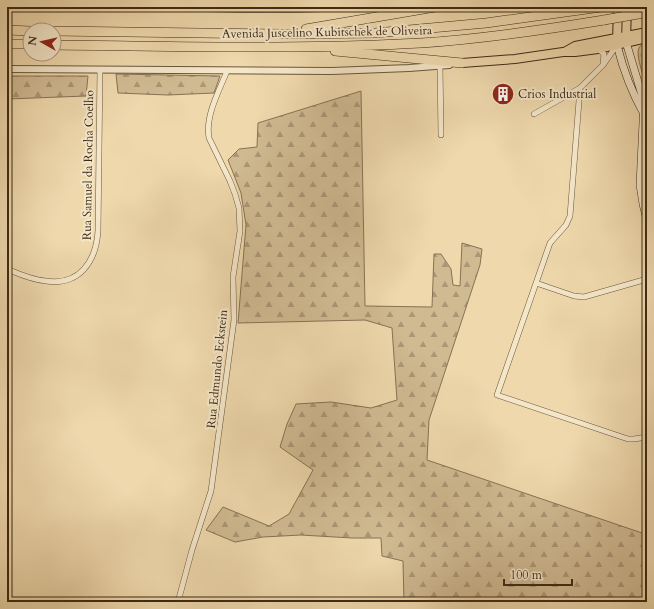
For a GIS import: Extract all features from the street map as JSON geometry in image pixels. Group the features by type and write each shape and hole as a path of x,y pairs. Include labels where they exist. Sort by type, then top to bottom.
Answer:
{"highway":[{"path":"282,34 435,7"},
{"name":"Avenida Juscelino Kubitschek de Oliveira","path":"62,31 345,34 402,31 501,21 601,7"},
{"name":"Avenida Juscelino Kubitschek de Oliveira","path":"62,44 341,46 423,43 539,31 643,13"},
{"path":"7,30 22,31"},
{"path":"7,44 22,44"},
{"path":"239,46 338,51 462,63"}],"main road":[{"path":"142,7 281,9 370,7"},
{"path":"618,7 617,41 620,56 635,98 644,115"},
{"path":"627,7 626,39 643,96 644,115 640,185 647,220"},
{"path":"563,52 575,46 617,41 647,32"},
{"path":"626,39 647,38"},
{"path":"462,63 515,59 563,52 598,49 617,41"}],"street":[{"path":"534,114 580,88 603,65 617,41"},
{"path":"598,49 604,54 603,65"},
{"path":"7,68 351,71 440,66 462,63"},
{"path":"440,66 442,135"},
{"name":"Rua Samuel da Rocha Coelho","path":"7,269 44,281 61,282 71,279 86,268 95,251 97,242 98,212 100,70"},
{"name":"Rua Edmundo Eckstein","path":"178,602 192,550 211,492 234,327 233,277 240,231 239,208 235,194 209,138 208,131 210,114 227,71"},
{"path":"580,88 571,211 566,225 550,243 497,395 628,439 647,437"},
{"path":"536,283 574,296 584,297 647,279"}],"green space":[{"path":"647,43 647,89 639,62 638,51 643,44"},
{"path":"116,74 220,76 214,93 168,95 118,93"},
{"path":"7,76 88,76 86,96 7,99"},
{"path":"361,91 365,306 432,307 434,254 441,254 451,269 453,285 460,286 462,243 482,249 480,265 429,420 427,460 645,534 647,512 647,602 404,602 403,561 382,556 381,538 301,535 263,537 235,542 206,530 223,507 269,526 289,514 313,470 280,447 287,424 296,404 331,402 371,408 397,400 392,328 365,320 238,323 246,225 241,193 228,160 239,149 257,147 258,123"}],"place":[{"name":"Crios Industrial","path":"503,94"}]}
